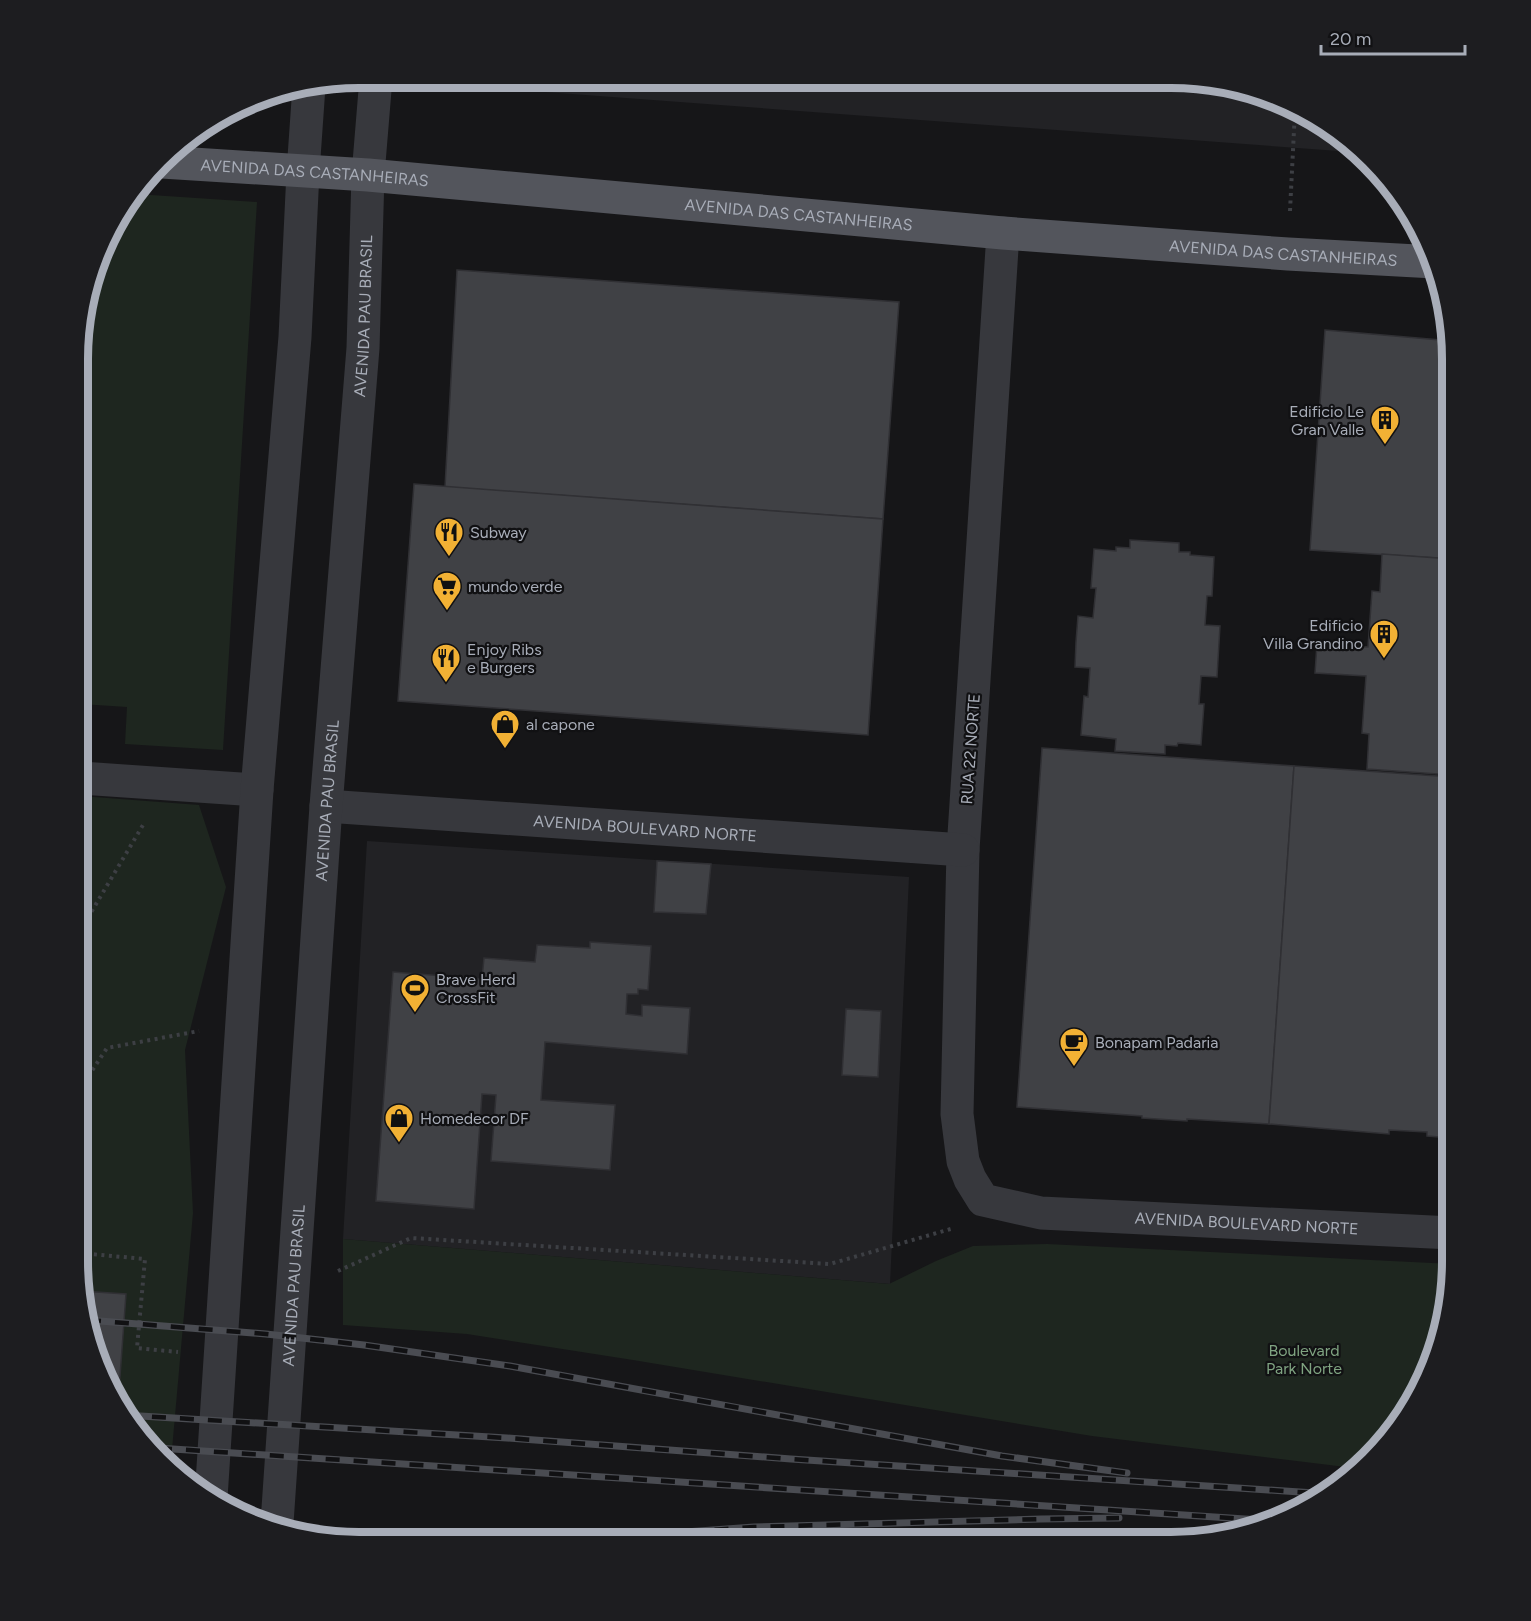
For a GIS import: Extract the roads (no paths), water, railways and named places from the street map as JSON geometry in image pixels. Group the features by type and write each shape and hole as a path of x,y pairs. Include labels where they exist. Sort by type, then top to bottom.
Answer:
{"main road":[{"name":"AVENIDA DAS CASTANHEIRAS","path":"174,163 368,175 1004,233 1424,261"}],"street":[{"name":"AVENIDA PAU BRASIL","path":"277,1520 326,806 363,348 368,175 375,88"},
{"path":"212,1489 257,790 295,337 308,94"},
{"name":"RUA 22 NORTE","path":"1004,233 963,850 957,1114 963,1161 970,1179 983,1200 1041,1213"},
{"path":"88,777 257,790"},
{"name":"AVENIDA BOULEVARD NORTE","path":"326,806 963,850"},
{"name":"AVENIDA BOULEVARD NORTE","path":"1041,1213 1442,1233"}],"railway":[{"path":"95,1321 266,1334 364,1345 510,1366 1002,1456 1127,1473"},
{"path":"137,1416 507,1438 1312,1493"},
{"path":"164,1448 1254,1519"},
{"path":"685,1532 754,1527 1119,1518"}],"place":[{"name":"Edificio Le Gran Valle","path":"1385,446"},
{"name":"Subway","path":"449,558"},
{"name":"mundo verde","path":"447,612"},
{"name":"Edificio Villa Grandino","path":"1384,660"},
{"name":"Enjoy Ribs e Burgers","path":"446,684"},
{"name":"al capone","path":"505,750"},
{"name":"Brave Herd CrossFit","path":"415,1014"},
{"name":"Bonapam Padaria","path":"1074,1068"},
{"name":"Homedecor DF","path":"399,1144"}],"park label":[{"name":"Boulevard Park Norte","path":"1304,1359"}]}
